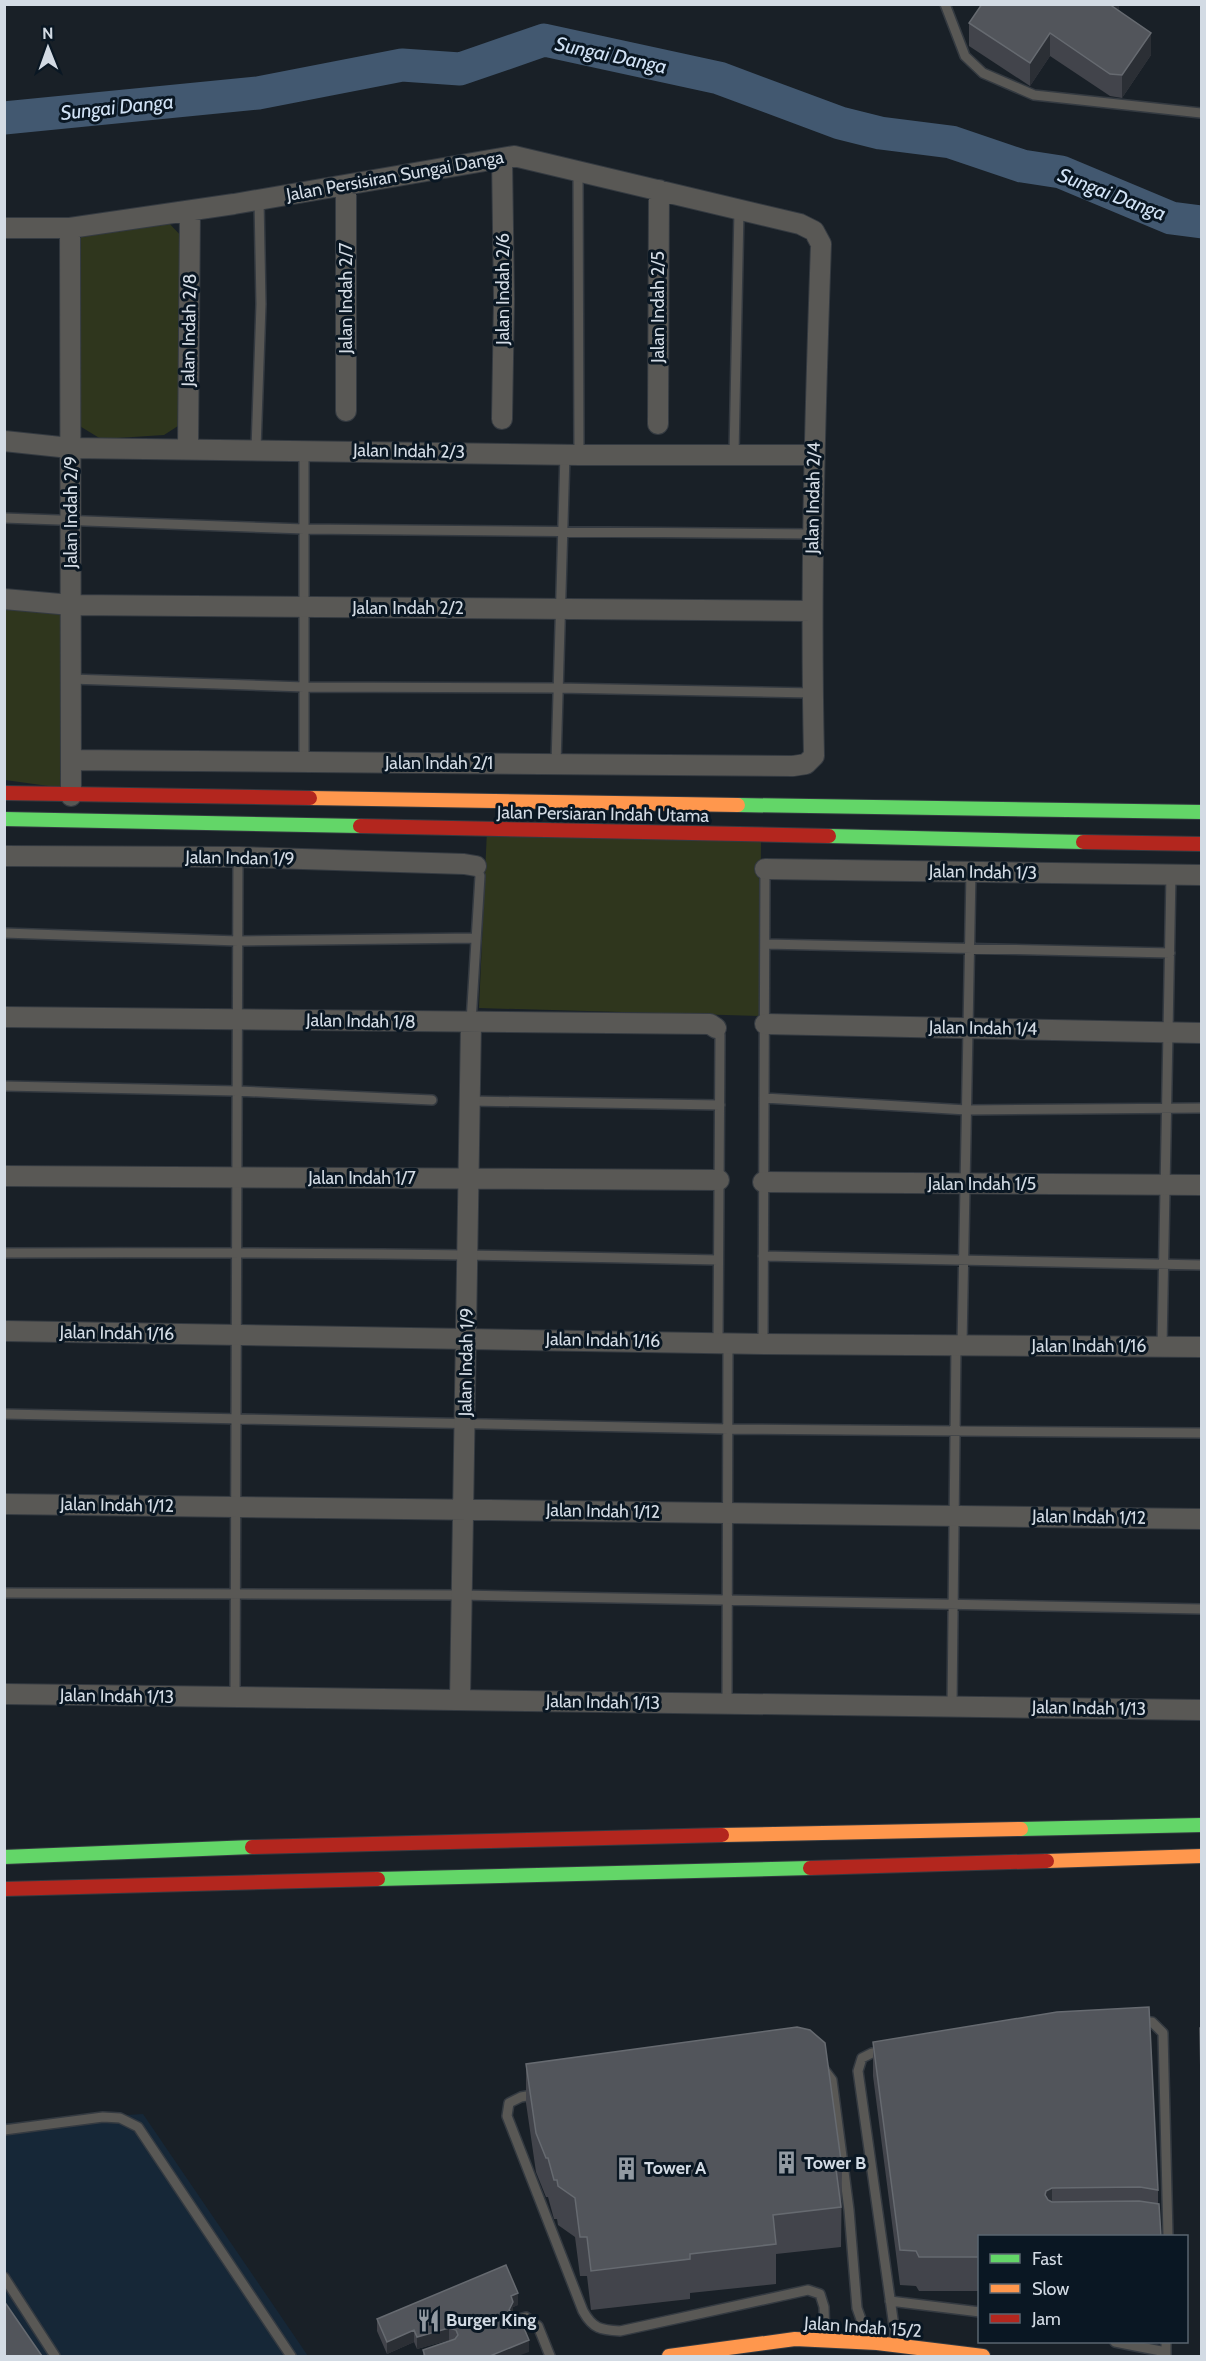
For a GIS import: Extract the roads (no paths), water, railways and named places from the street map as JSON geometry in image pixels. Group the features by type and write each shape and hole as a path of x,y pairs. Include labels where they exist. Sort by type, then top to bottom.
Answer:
{"main road":[{"name":"Jalan Persiaran Indah Utama","path":"4,793 71,796 1202,812"},
{"name":"Jalan Persiaran Indah Utama","path":"4,819 1202,844"},
{"path":"4,1857 154,1849 626,1836 963,1832 1202,1825"},
{"path":"35,1842 154,1849"},
{"path":"4,1889 1202,1856"},
{"name":"Jalan Indah 15/2","path":"669,2356 795,2339 877,2343 983,2356"}],"street":[{"name":"Jalan Persisiran Sungai Danga","path":"4,228 70,228 259,200 514,156 800,224 814,231"},
{"name":"Jalan Indah 2/6","path":"502,158 504,299 502,419"},
{"name":"Jalan Indah 2/7","path":"345,185 346,411"},
{"name":"Jalan Indah 2/5","path":"658,423 659,190"},
{"name":"Jalan Indah 2/8","path":"188,449 190,211"},
{"name":"Jalan Indah 2/9","path":"70,228 71,796"},
{"name":"Jalan Indah 2/4","path":"806,764 814,756 813,455 821,244 814,231"},
{"name":"Jalan Indah 2/3","path":"4,441 70,448 813,455"},
{"name":"Jalan Indah 2/2","path":"4,599 71,605 812,611"},
{"name":"Jalan Indah 2/1","path":"71,760 781,766 806,764"},
{"name":"Jalan Indan 1/9","path":"4,856 238,857 464,864 476,867"},
{"name":"Jalan Indah 1/3","path":"765,869 1202,874"},
{"name":"Jalan Indah 1/8","path":"4,1017 710,1024 716,1028"},
{"name":"Jalan Indah 1/9","path":"460,1700 471,1023"},
{"name":"Jalan Indah 1/4","path":"765,1024 1202,1033"},
{"name":"Jalan Indah 1/7","path":"4,1176 719,1180"},
{"name":"Jalan Indah 1/5","path":"763,1182 1202,1185"},
{"name":"Jalan Indah 1/16","path":"4,1331 763,1344 1202,1347"},
{"name":"Jalan Indah 1/12","path":"4,1504 1202,1519"},
{"name":"Jalan Indah 1/13","path":"4,1694 1202,1710"}],"lane":[{"path":"945,4 965,56 983,73 1034,95 1201,113"},
{"path":"556,764 563,532 572,454 578,171"},
{"path":"256,449 261,304 259,200"},
{"path":"734,454 740,210"},
{"path":"304,450 304,761"},
{"path":"4,518 304,529 812,534"},
{"path":"71,679 304,687 558,688 812,693"},
{"path":"235,1697 238,857"},
{"path":"471,1023 480,876 476,867"},
{"path":"763,1344 765,869"},
{"path":"952,1707 955,1432 964,1261 971,871"},
{"path":"1162,1347 1171,874"},
{"path":"4,933 238,941 475,938"},
{"path":"765,944 1170,953"},
{"path":"716,1028 720,1035 718,1260 729,1429 727,1704"},
{"path":"4,1086 237,1091 432,1100"},
{"path":"764,1098 967,1110 1202,1108"},
{"path":"470,1101 720,1105"},
{"path":"4,1253 467,1254 718,1260"},
{"path":"763,1256 1202,1265"},
{"path":"4,1414 729,1429 1202,1433"},
{"path":"4,1593 461,1595 1202,1609"},
{"path":"1124,2023 1152,2022 1163,2033 1165,2233"},
{"path":"895,2050 872,2053 862,2058 858,2071 896,2346"},
{"path":"818,2065 825,2069 832,2080 849,2210 857,2308 862,2325 877,2343"},
{"path":"544,2093 521,2097 509,2103 507,2116 590,2323 604,2330 620,2331 808,2290 819,2294 824,2307 825,2340"},
{"path":"4,2130 103,2117 120,2118 138,2127 291,2356"},
{"path":"4,2277 54,2356"},
{"path":"890,2301 978,2312"},
{"path":"516,2319 526,2317 538,2326 550,2356"},
{"path":"1119,2343 1166,2354"}],"waterway":[{"name":"Sungai Danga","path":"4,118 258,93 402,65 460,69 544,40 719,78 840,123 880,133 951,142 1022,166 1061,172 1171,218 1202,222"}],"place":[{"name":"Tower B","path":"786,2163"},
{"name":"Tower A","path":"626,2168"},
{"name":"Burger King","path":"428,2320"}]}
